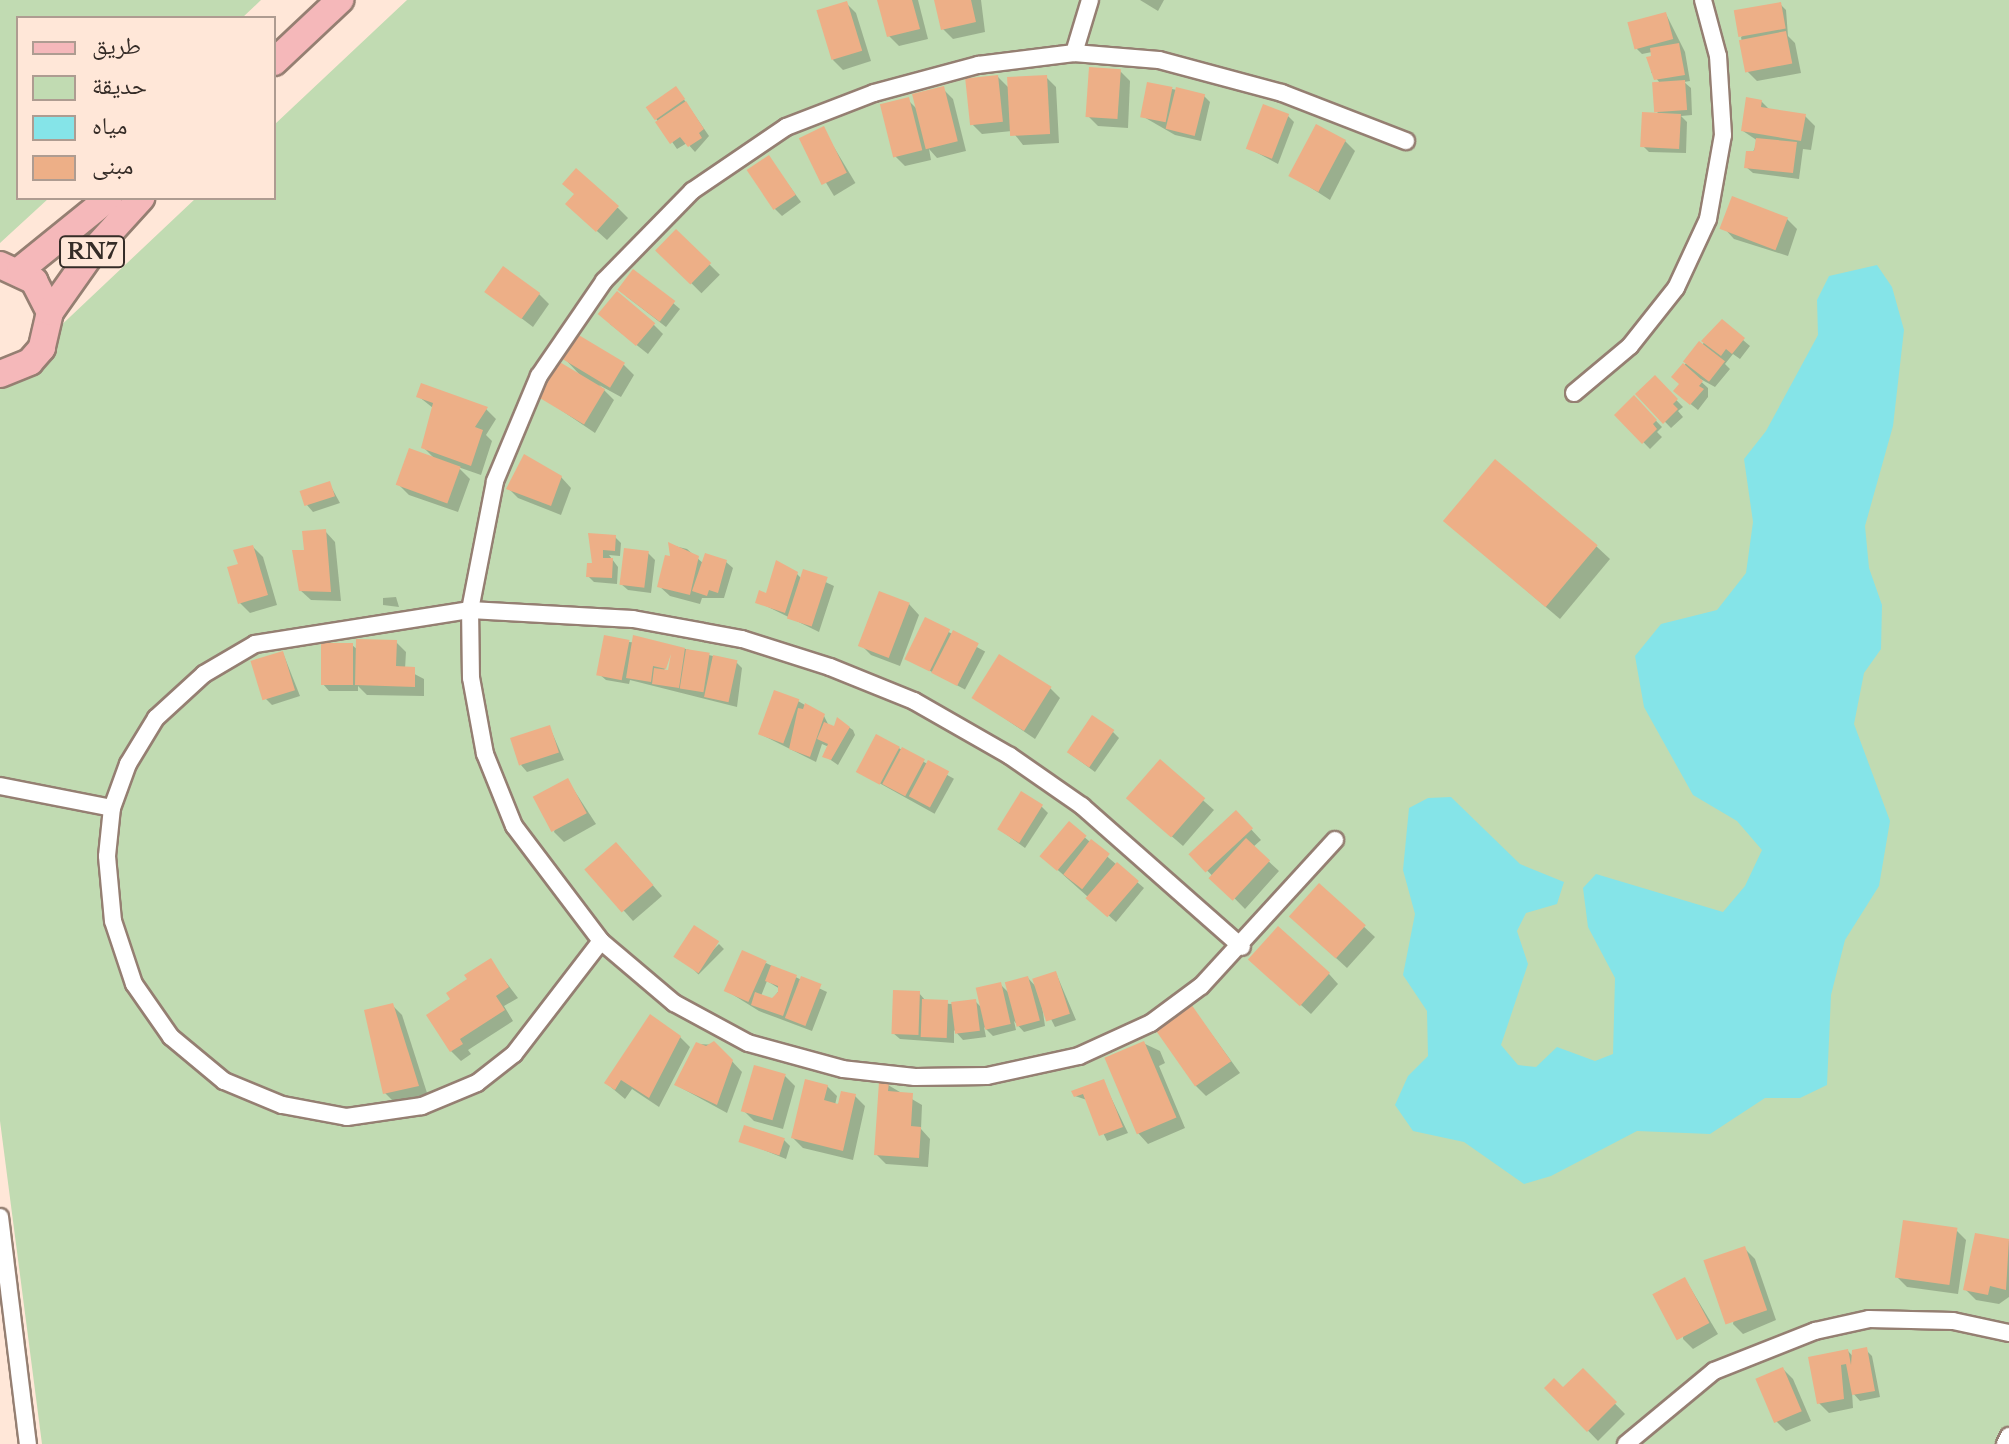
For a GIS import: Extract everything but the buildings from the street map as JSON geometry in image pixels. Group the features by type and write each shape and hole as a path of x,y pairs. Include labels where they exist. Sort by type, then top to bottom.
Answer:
{"main road":[{"path":"276,60 340,0"},
{"name":"RN7","path":"50,312 34,281 10,268 106,200"},
{"name":"RN7","path":"0,374 30,362 42,348 50,312 93,251 139,200"}],"street":[{"path":"1074,53 1090,0"},
{"path":"1574,393 1630,346 1676,288 1708,219 1723,135 1718,56 1703,0"},
{"path":"1335,840 1242,947 1201,986 1151,1023 1079,1056 987,1076 915,1077 843,1069 748,1043 674,1003 601,941 514,826 485,754 471,678 470,610 495,481 539,376 604,281 692,191 786,127 874,93 978,65 1074,53 1175,64 1282,93 1406,141"},
{"path":"601,941 514,1054 477,1083 422,1106 347,1117 282,1105 224,1081 171,1037 134,984 113,921 107,856 112,808 128,764 156,718 204,674 255,644 470,610 633,619 742,639 830,667 914,701 1010,756 1082,806 1242,947"},
{"path":"0,786 112,808"},
{"path":"0,1217 28,1444"},
{"path":"1626,1444 1714,1371 1815,1331 1869,1319 1953,1321 2009,1333"},
{"path":"2005,1444 2009,1436"}],"green space":[{"path":"0,0 261,0 244,16 16,16 16,200 47,200 0,243"},
{"path":"407,0 2009,0 2009,1444 42,1444 0,1121 0,383 194,200 276,200 276,123"}],"water":[{"path":"1877,265 1892,287 1904,330 1893,426 1865,526 1869,568 1882,605 1881,649 1864,673 1854,724 1890,821 1879,886 1845,940 1831,995 1827,1085 1800,1098 1765,1098 1710,1134 1637,1131 1551,1176 1524,1184 1464,1142 1413,1131 1395,1105 1408,1076 1428,1056 1427,1011 1403,975 1415,914 1403,870 1409,808 1428,798 1451,797 1520,864 1564,882 1557,904 1526,913 1517,931 1528,964 1501,1045 1518,1065 1536,1067 1557,1047 1595,1061 1613,1054 1615,978 1588,927 1583,888 1596,874 1723,912 1745,886 1762,850 1737,821 1693,795 1644,707 1635,656 1661,624 1717,610 1746,573 1753,522 1744,459 1766,431 1818,335 1817,300 1829,276"}]}
